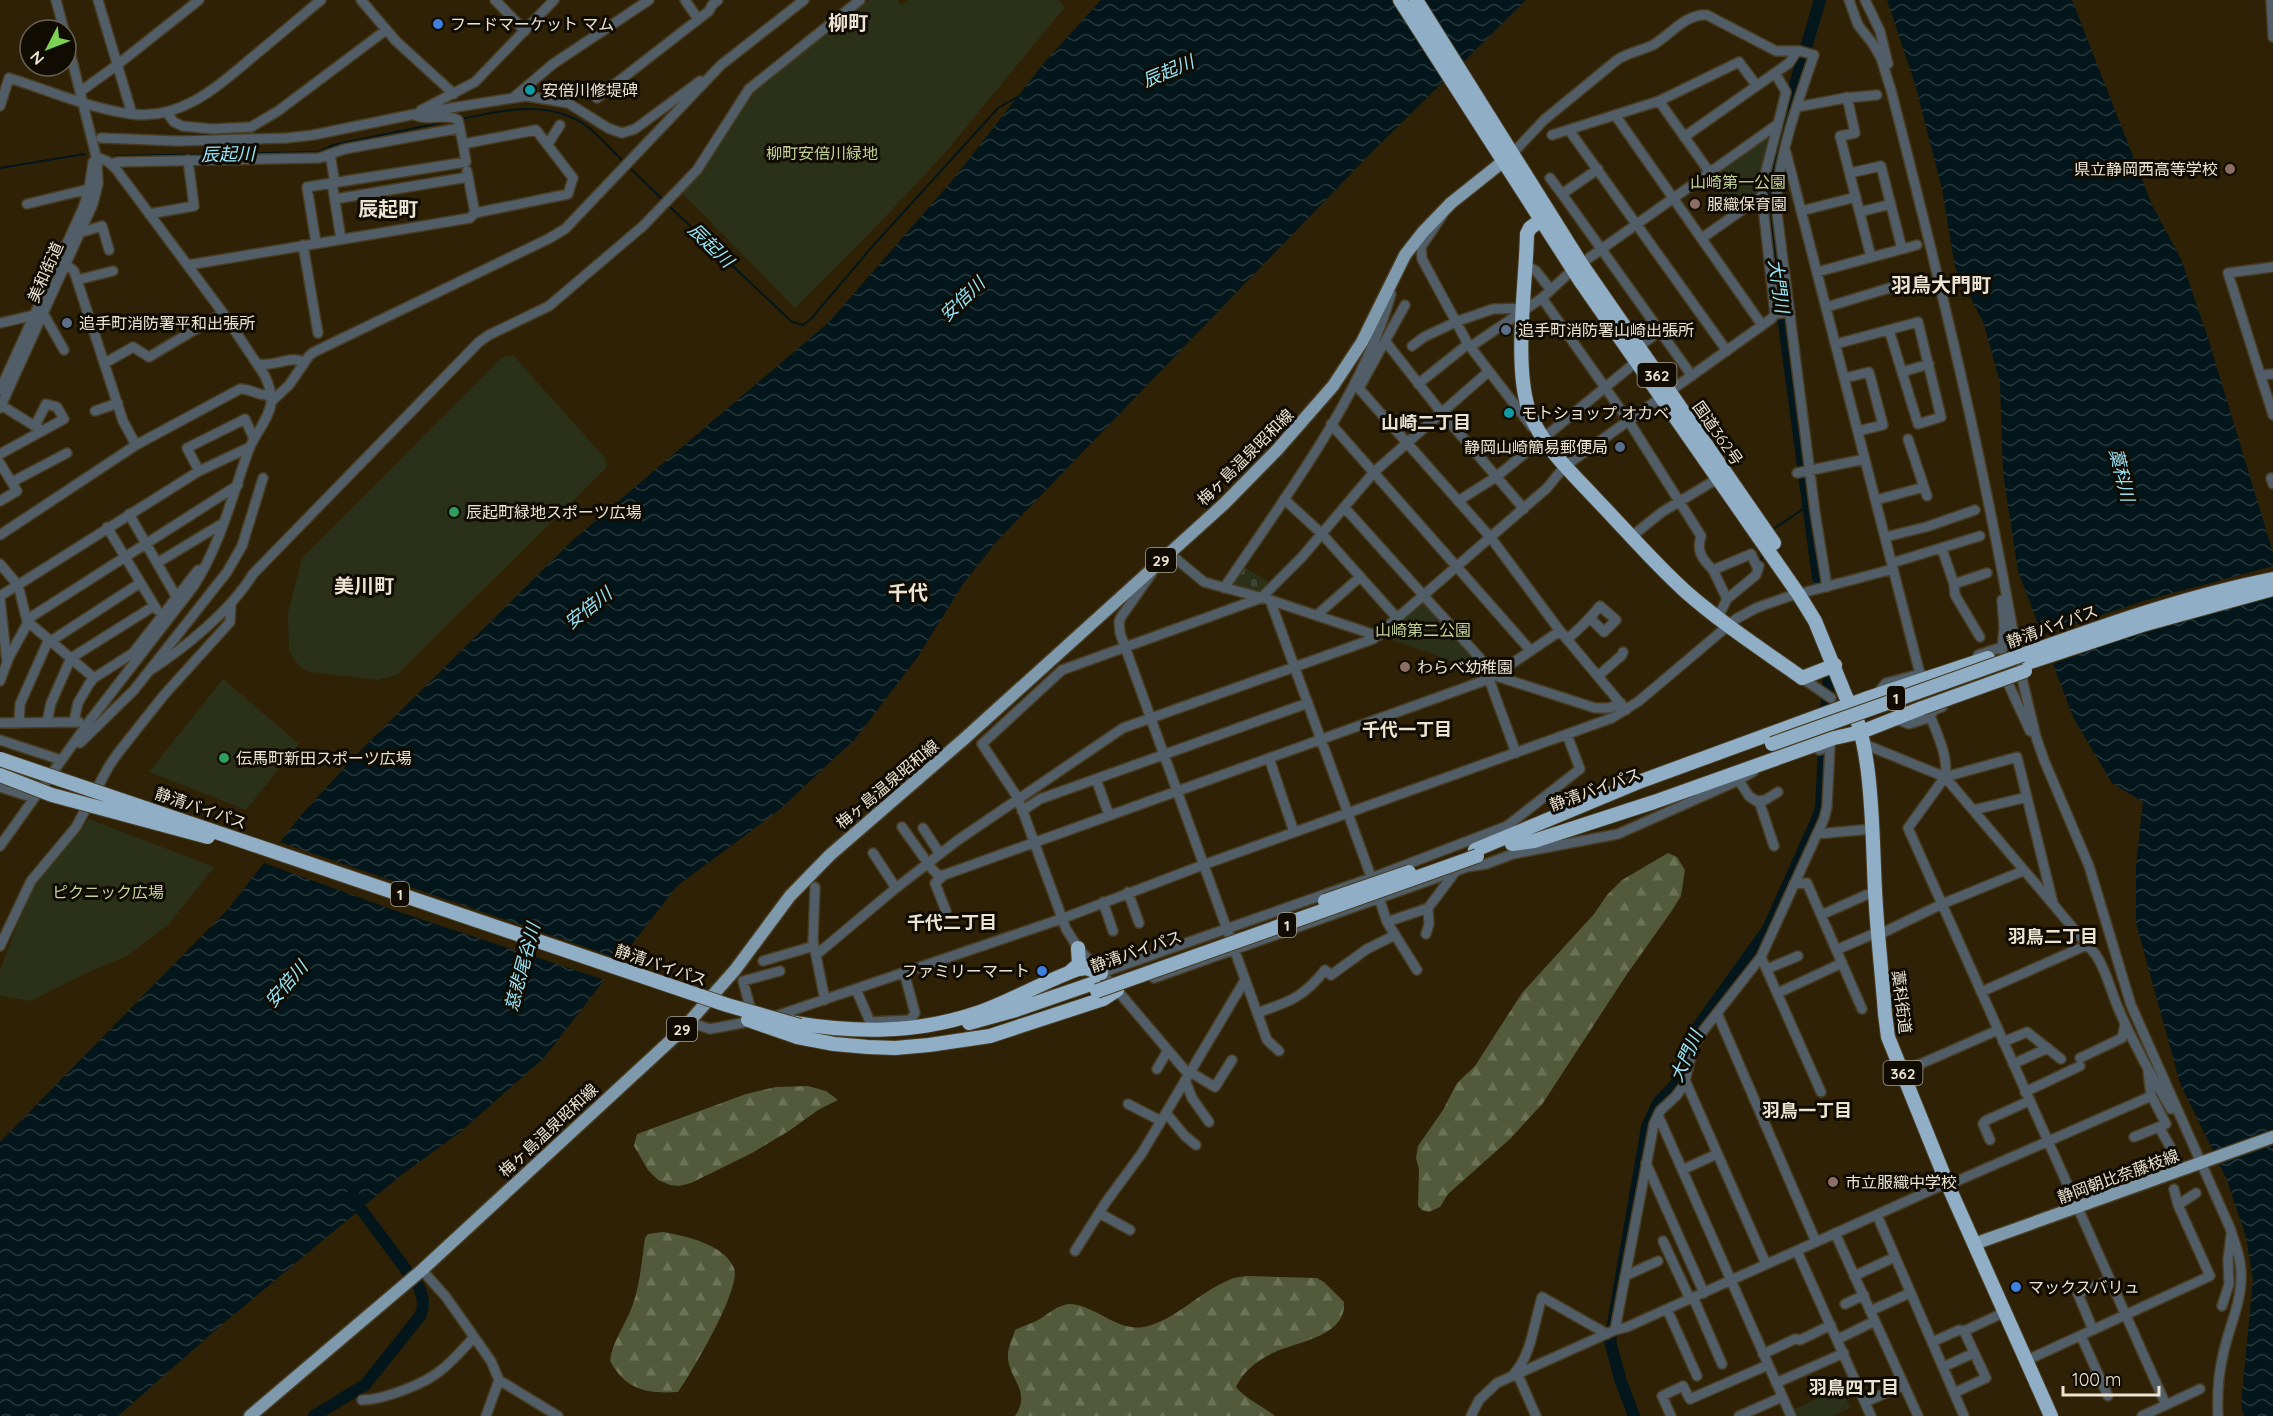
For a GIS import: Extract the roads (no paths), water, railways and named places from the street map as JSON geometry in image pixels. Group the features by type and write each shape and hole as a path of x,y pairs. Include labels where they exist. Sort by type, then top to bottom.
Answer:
{"highway":[{"name":"国道362号","path":"1400,0 1638,347 1717,478 1804,593 1846,697 1852,705"},
{"name":"国道362号","path":"1416,0 1507,155 1541,220 1636,362 1665,395 1828,629 1853,695 1852,705"},
{"path":"1541,220 1530,228 1527,234 1522,367 1525,394 1532,419 1565,466 1685,591 1802,678 1835,665"},
{"name":"1","path":"2234,593 2273,577"},
{"name":"1","path":"2234,593 2273,591"},
{"name":"静清バイパス","path":"0,767 748,1019 799,1030 829,1040 878,1043 941,1038 995,1026 1097,982 1394,887 1476,853 2102,632 2142,625 2234,593"},
{"name":"1","path":"1476,853 1636,783 1852,705 1916,679 2021,648 2102,632"},
{"name":"1","path":"1512,844 1553,835 1654,802 1834,738 1862,738 1896,719 1926,712 2014,675 2102,632"},
{"name":"藁科街道","path":"1852,705 1862,738 1872,829 1878,933 1888,1037 2003,1313 2051,1416"},
{"name":"静清バイパス","path":"1476,853 1512,844 1773,748"},
{"path":"0,749 145,800 226,835"},
{"name":"静清バイパス","path":"0,759 727,1005 781,1021 799,1030"},
{"path":"0,775 52,795 208,837"},
{"path":"1070,972 1079,964 1078,948"},
{"path":"799,1030 879,1031 924,1026 976,1013 1082,968 1097,982"},
{"path":"799,1030 834,1044 895,1048 962,1041 990,1036 1103,999 1118,990"}],"main road":[{"name":"梅ヶ島温泉昭和線","path":"250,1416 422,1270 689,1022 735,970 790,896 830,855 964,739 1224,504 1323,400 1362,342 1394,277 1416,240 1451,203 1507,155"},
{"name":"静岡朝比奈藤枝線","path":"1974,1244 2273,1137"}],"street":[{"path":"56,0 61,18"},
{"path":"98,0 132,114"},
{"path":"81,91 117,66 199,0"},
{"path":"0,106 4,76 84,102 132,114 146,115 186,106 210,92 321,0"},
{"path":"361,0 386,30 454,94"},
{"path":"495,0 525,31"},
{"path":"628,0 637,8"},
{"path":"514,97 553,64 649,0"},
{"path":"684,0 698,19"},
{"path":"597,98 709,11 718,0"},
{"path":"97,141 287,138 313,135 413,114 526,96 568,103 608,128 622,133 635,129 804,0"},
{"path":"149,671 165,661 231,603 253,574 479,342 549,306 653,216 697,170 749,89 860,0"},
{"path":"1849,0 1858,25 1881,58 1889,84 1957,360 2015,643"},
{"path":"1865,0 1880,31 1890,70 1889,84"},
{"path":"2271,0 2273,37"},
{"path":"413,114 475,82 525,31 548,2"},
{"path":"1507,155 1544,120 1625,54 1651,46 1695,15 1707,15 1776,51 1798,51 1814,55 1786,150 1776,191 1776,206 1827,587"},
{"path":"166,112 174,122 182,126 212,129 251,127 278,111 386,30"},
{"path":"1684,137 1776,73 1789,63 1798,51"},
{"path":"1552,135 1659,101 1739,63 1757,86"},
{"path":"0,535 136,445 240,389 245,388 271,398 285,390 304,362 314,352 556,235 615,177 721,65"},
{"path":"1775,314 1762,196 1763,182 1786,92 1776,73"},
{"name":"美和街道","path":"0,390 80,233 93,204 98,184 97,141 77,78"},
{"path":"1797,107 1877,95"},
{"path":"1847,98 1855,133 1840,136 1871,257"},
{"path":"1659,101 1710,173"},
{"path":"413,114 422,118 452,117 458,120 475,213"},
{"path":"1615,115 1762,325"},
{"path":"1589,258 1778,124"},
{"path":"548,144 560,125"},
{"path":"97,161 111,164 188,160 312,159 345,149 460,128"},
{"path":"188,265 470,218 475,213 568,194 573,178 536,130 463,144"},
{"path":"1569,130 1727,351"},
{"name":"美和街道","path":"1,406 83,208 89,189 97,141"},
{"path":"1786,150 1876,500 1916,679 1989,651 2002,649 2004,628 2001,568"},
{"path":"330,154 341,239"},
{"path":"149,214 194,206 188,160"},
{"path":"316,243 307,188 466,162"},
{"path":"0,846 88,723 207,565 271,398 269,385 259,364 188,265 111,164"},
{"path":"1850,173 1881,166 1902,249"},
{"path":"1562,194 1598,169"},
{"path":"335,199 468,177"},
{"path":"1550,178 1692,376"},
{"path":"27,204 89,189"},
{"path":"1702,238 1762,196"},
{"path":"1801,211 1856,197"},
{"path":"1451,203 1424,243 1420,253 1469,346 1530,425 1545,438"},
{"path":"1860,212 1891,204"},
{"path":"80,233 102,226 109,250"},
{"path":"1816,272 1917,245"},
{"path":"303,246 318,333"},
{"path":"65,263 74,271 123,421 136,445"},
{"path":"1527,266 1536,271 1551,290"},
{"path":"2273,267 2228,273 2273,415"},
{"path":"77,280 113,271"},
{"path":"1418,384 1469,346 1542,298 1567,275"},
{"path":"1357,386 1394,277"},
{"path":"1827,307 1922,278"},
{"path":"1542,298 1628,420 1701,536 1698,545 1699,553 1713,570 1727,599 1723,621"},
{"path":"1224,588 1385,342 1404,305"},
{"path":"1413,346 1424,337 1493,309 1524,310"},
{"path":"763,961 815,950 940,854 1018,798 1123,728 1378,636 1524,509 1547,488 1565,466 1727,351 1775,314 1790,312"},
{"path":"105,363 133,347 149,357 223,313"},
{"path":"0,323 39,315 64,351"},
{"path":"1836,344 1918,322 1941,417 1918,424 1889,330"},
{"path":"1638,347 1660,331"},
{"path":"1385,342 1524,509"},
{"path":"259,364 268,365 297,359 304,362"},
{"path":"1458,501 1496,477 1636,362"},
{"path":"1902,372 1929,364"},
{"path":"1209,1122 1192,1098 1188,1076 1168,1050 1118,990 1097,982 1061,919 1018,798 982,744 1062,670 1124,646 1265,599 1374,472 1406,441 1488,372"},
{"path":"1845,378 1869,372 1883,425 1858,431"},
{"path":"2260,375 2273,374"},
{"path":"1357,386 1491,538 1560,631 1624,707"},
{"path":"95,411 118,403"},
{"path":"0,454 39,429 1,406"},
{"path":"199,471 187,448 245,419 252,443"},
{"path":"1331,424 1531,651"},
{"path":"1876,500 1925,492 1908,439"},
{"path":"7,663 0,598 107,527 199,471 252,443"},
{"path":"12,482 67,453"},
{"path":"1797,473 1865,459"},
{"path":"0,463 17,491 0,501"},
{"path":"62,759 134,690 236,558 263,478"},
{"path":"1632,536 1662,512 1717,478"},
{"path":"0,681 27,621 238,485"},
{"path":"1284,499 1322,534 1398,619"},
{"path":"1344,507 1424,596 1492,678 1516,753"},
{"path":"1885,537 1975,510"},
{"path":"129,514 177,598"},
{"path":"157,563 223,523"},
{"path":"74,721 81,696 94,678 133,653 200,567 223,523"},
{"path":"107,527 161,617"},
{"path":"689,1022 710,1029 825,1000 1061,919 1128,892 1567,735 1612,718 1723,621 1756,608 1980,536"},
{"path":"1942,549 1954,584 1955,595 1980,637"},
{"path":"1169,553 1204,582 1317,615 1378,636"},
{"path":"1713,570 1751,554 1759,568 1756,575 1727,599"},
{"path":"1159,562 1119,622 1124,646 1267,1040 1279,1051"},
{"path":"0,564 18,585 27,621 94,678"},
{"path":"1954,584 1987,573"},
{"path":"1317,615 1360,577"},
{"path":"19,723 20,704 50,640 140,583"},
{"path":"1265,599 1295,667 1387,922 1418,970"},
{"path":"0,946 30,881 76,827 118,753 164,695 230,622 231,603"},
{"path":"47,722 51,703 71,658 154,606"},
{"path":"1568,639 1590,618"},
{"path":"902,827 938,875 944,875 1492,678 1560,631"},
{"path":"1989,651 1997,687 1936,709 1931,713 1926,712 1943,754 1945,777 1908,828 2126,1317 2164,1410"},
{"path":"1598,676 1623,652"},
{"path":"2020,670 2044,760"},
{"path":"1492,678 1595,708 1624,707"},
{"path":"1802,678 1831,698"},
{"path":"2007,681 2044,760 2089,866 2131,1005 2203,1163 2240,1258 2241,1277 2236,1307 2217,1389 2218,1416"},
{"path":"1022,811 1040,799 1308,703"},
{"path":"0,723 74,721 88,723"},
{"path":"1097,982 1226,928 1371,878 1507,826 1580,769 1567,735"},
{"path":"1862,738 1945,777 2053,905 2103,966 2125,1024 2148,1069 2171,1109 2185,1126"},
{"path":"0,740 62,759"},
{"path":"1118,990 1456,871 1486,864 1513,854 1618,834 1739,781 1752,772 1830,746 1827,807 1761,957 1703,1031 1693,1048 1681,1091 1658,1115 1652,1131 1625,1276 1611,1332"},
{"path":"1945,777 2017,757 2053,905"},
{"path":"1269,758 1294,832"},
{"path":"1096,779 1109,816"},
{"path":"1739,781 1752,799 1759,801 1778,792"},
{"path":"0,787 34,798"},
{"path":"1973,810 2027,797"},
{"path":"1759,801 1774,846"},
{"path":"922,828 940,854"},
{"path":"1816,834 1872,829"},
{"path":"873,853 896,888"},
{"path":"1387,922 1428,908 1456,871"},
{"path":"1836,950 2023,871"},
{"path":"944,875 935,884 946,911"},
{"path":"1794,884 1807,883 1862,1009"},
{"path":"815,887 815,950 825,1000"},
{"path":"1821,915 1875,891"},
{"path":"1128,892 1139,923"},
{"path":"1103,902 1113,931"},
{"path":"1426,934 1429,924 1428,908"},
{"path":"1257,1013 1302,995 1325,970 1331,975 1367,949 1395,935"},
{"path":"1981,992 2086,945"},
{"path":"1767,969 1798,956"},
{"path":"1761,957 1821,1092"},
{"path":"1778,993 1842,963"},
{"path":"748,1019 743,981 780,970"},
{"path":"856,989 870,1022 910,1020 915,1013 904,972"},
{"path":"1075,1251 1142,1153 1245,980"},
{"path":"1717,1013 1816,1242"},
{"path":"1989,1140 1983,1124 1985,1121 2122,1038 2125,1024"},
{"path":"1902,1072 1998,1030"},
{"path":"2003,1042 2027,1032 2061,1059"},
{"path":"2013,1064 2048,1048"},
{"path":"1157,1069 1168,1050"},
{"path":"1188,1076 1215,1087 1232,1060"},
{"path":"2134,1137 2166,1124 2151,1095 2148,1069"},
{"path":"1684,1080 1766,1264"},
{"path":"1471,1416 1475,1406 1486,1392 1514,1374 1611,1332 1627,1328 1835,1233 2151,1095"},
{"path":"1128,1104 1164,1117 1196,1145"},
{"path":"1658,1115 1791,1416"},
{"path":"2160,1127 2176,1157"},
{"path":"1682,1170 1717,1154"},
{"path":"1646,1163 1704,1293"},
{"path":"2025,1361 2126,1317 2210,1276 2178,1205 2174,1189"},
{"path":"2178,1205 2196,1193"},
{"path":"1099,1213 1131,1230"},
{"path":"1876,1215 1964,1416"},
{"path":"1835,1233 1918,1416"},
{"path":"2222,1306 2229,1284 2228,1252 2232,1233"},
{"path":"1663,1241 1722,1364"},
{"path":"1797,1251 1871,1416"},
{"path":"1854,1275 1895,1257"},
{"path":"1625,1276 1658,1261"},
{"path":"422,1270 446,1297 491,1361 499,1380 558,1416"},
{"path":"2093,1330 2078,1294 2109,1280"},
{"path":"1870,1311 1910,1293"},
{"path":"1845,1304 1864,1295"},
{"path":"1514,1374 1530,1342 1542,1297 1611,1332"},
{"path":"1667,1309 1696,1376"},
{"path":"1932,1342 1959,1330 1964,1331 2003,1313"},
{"path":"1838,1339 1875,1321"},
{"path":"1763,1354 1831,1325"},
{"path":"1954,1393 1986,1378 1964,1331"},
{"path":"2081,1336 2108,1396"},
{"path":"362,1400 386,1397 435,1375 474,1337"},
{"path":"1776,1383 1844,1353"},
{"path":"1942,1367 1974,1353"},
{"path":"1671,1416 1662,1396 1683,1386 1689,1399 1768,1365"},
{"path":"1514,1374 1536,1416"},
{"path":"486,1416 499,1380"},
{"path":"1865,1402 1904,1385"},
{"path":"2142,1416 2164,1410 2200,1389"},
{"path":"1739,1416 1782,1397"}],"water":[{"name":"安倍川","path":"1101,0 1526,0 1368,156 997,541 963,584 917,658 855,739 779,810 677,886 543,1059 459,1133 400,1176 219,1327 118,1416 0,1416 0,1142 229,908 302,814 359,752 573,540 829,322 951,182 1043,64"},
{"name":"藁科川","path":"1887,0 2072,0 2152,205 2181,259 2208,338 2273,553 2273,1416 2244,1416 2241,1404 2253,1280 2246,1237 2227,1180 2180,1083 2136,923 2136,866 2143,802 2112,783 2073,717 2018,571 2003,473 2000,383 1984,324 1955,267 1942,189 1915,84"}],"waterway":[{"name":"大門川","path":"1818,578 1768,204 1783,127 1820,0"},
{"name":"辰起川","path":"668,205 792,322 803,325 811,319 871,248 998,108 1019,96"},
{"name":"辰起川","path":"461,119 526,109 558,113 573,118 588,127 625,163"},
{"name":"辰起川","path":"115,156 319,152 333,145 449,121"},
{"path":"0,168 85,154"},
{"name":"辰起川","path":"629,167 664,201"},
{"path":"1775,528 1809,505"},
{"path":"1761,563 1762,556"},
{"name":"大門川","path":"1826,712 1829,676"},
{"name":"大門川","path":"1634,1416 1621,1382 1610,1341 1647,1127 1658,1103 1676,1084 1692,1035 1768,929 1819,815 1824,750"},
{"name":"慈悲尾谷川","path":"314,1416 365,1385 420,1316 423,1308 419,1287 358,1205 353,1194"}],"place":[{"name":"フードマーケット マム","path":"438,24"},
{"name":"安倍川修堤碑","path":"530,90"},
{"name":"県立静岡西高等学校","path":"2230,169"},
{"name":"服織保育園","path":"1695,204"},
{"name":"追手町消防署平和出張所","path":"67,323"},
{"name":"追手町消防署山崎出張所","path":"1506,330"},
{"name":"モトショップ オカベ","path":"1509,413"},
{"name":"静岡山崎簡易郵便局","path":"1620,447"},
{"name":"辰起町緑地スポーツ広場","path":"454,512"},
{"name":"わらべ幼稚園","path":"1405,667"},
{"name":"伝馬町新田スポーツ広場","path":"224,758"},
{"name":"ファミリーマート","path":"1042,971"},
{"name":"市立服織中学校","path":"1833,1182"},
{"name":"マックスバリュ","path":"2016,1287"}],"district":[{"name":"柳町","path":"848,22"},
{"name":"辰起町","path":"388,208"},
{"name":"羽鳥大門町","path":"1941,284"},
{"name":"山崎二丁目","path":"1426,422"},
{"name":"美川町","path":"364,585"},
{"name":"千代","path":"908,592"},
{"name":"千代一丁目","path":"1407,729"},
{"name":"千代二丁目","path":"952,922"},
{"name":"羽鳥二丁目","path":"2053,936"},
{"name":"羽鳥一丁目","path":"1807,1110"},
{"name":"羽鳥四丁目","path":"1854,1387"}],"park label":[{"name":"柳町安倍川緑地","path":"822,153"},
{"name":"山崎第一公園","path":"1738,182"},
{"name":"山崎第二公園","path":"1423,630"},
{"name":"ピクニック広場","path":"108,892"}]}
